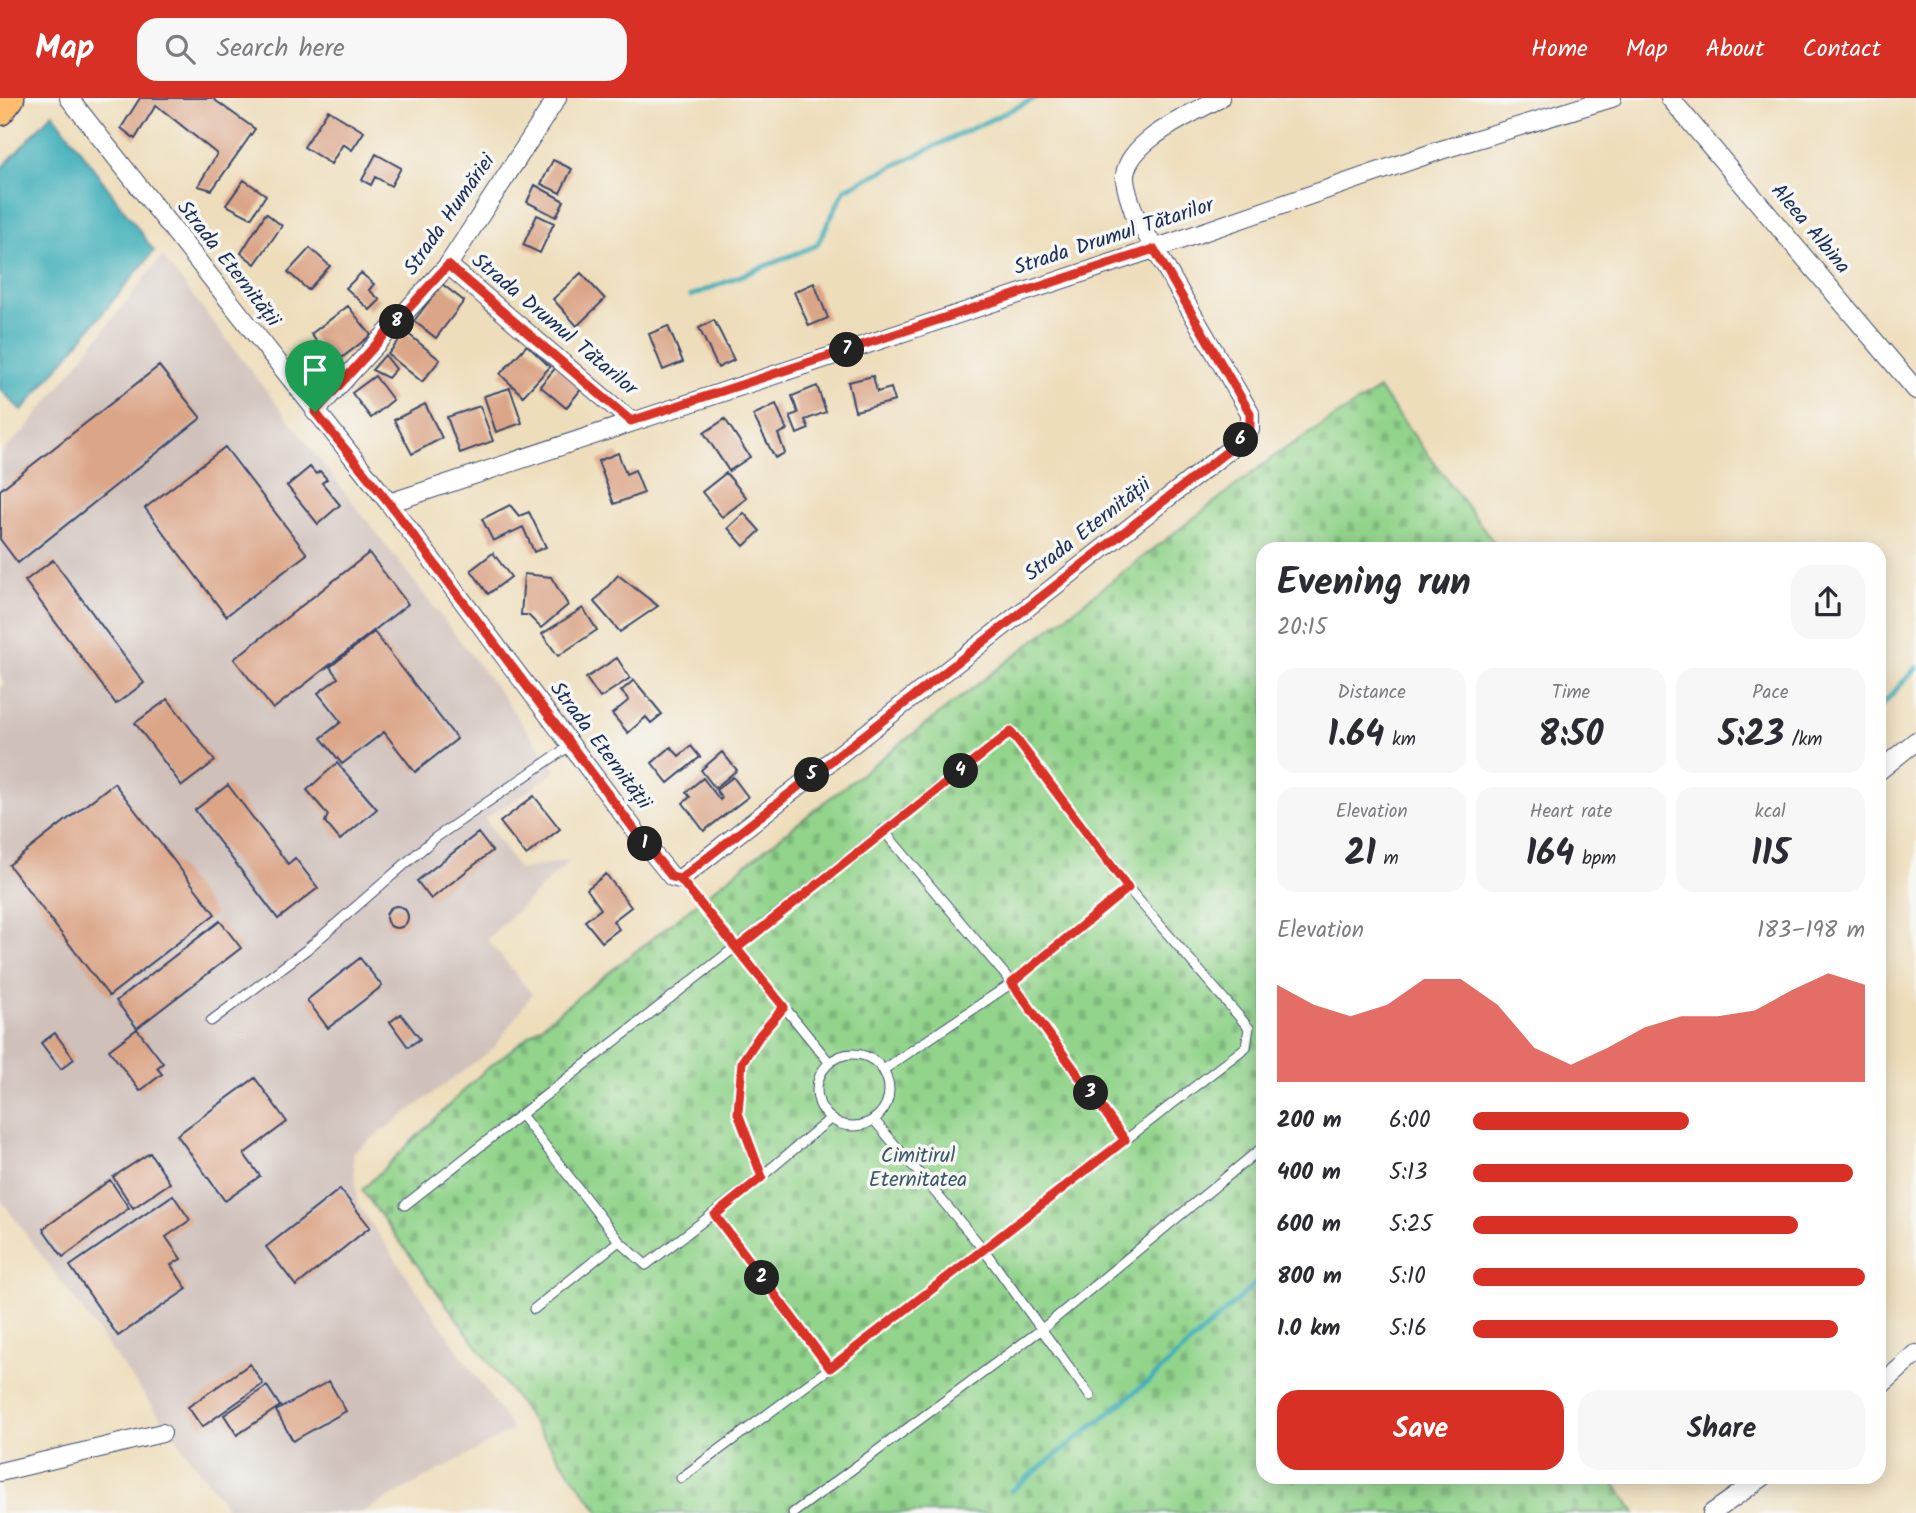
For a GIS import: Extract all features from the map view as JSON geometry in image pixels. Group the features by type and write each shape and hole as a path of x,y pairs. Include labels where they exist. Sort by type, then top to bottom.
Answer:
{"main road":[{"path":"0,111 10,98"}],"street":[{"name":"Strada Eternității","path":"69,98 389,503 672,877 680,879 1243,439 1250,430 1250,413 1154,249"},
{"name":"Strada Humăriei","path":"315,412 448,265 557,98"},
{"path":"1154,249 1134,213 1124,178 1128,162 1157,134 1220,98"},
{"name":"Strada Drumul Tătarilor","path":"389,503 1154,249 1441,150 1612,98"},
{"name":"Aleea Albina","path":"1670,98 1916,390"},
{"name":"Strada Drumul Tătarilor","path":"448,265 631,421"},
{"path":"1886,765 1916,741"},
{"path":"1886,1381 1916,1354"},
{"path":"0,1472 162,1433"},
{"path":"1712,1513 1753,1484"}],"lane":[{"path":"405,1205 1011,732 1128,888 1249,1028 1246,1047 830,1368 681,1478"},
{"path":"211,1021 306,950 435,838 571,745"},
{"path":"883,830 1012,983 1125,1140"},
{"path":"680,879 829,1062"},
{"path":"883,1070 1012,983 1128,888"},
{"path":"762,1177 738,1113 742,1062 784,1007"},
{"path":"858,1053 870,1057 883,1070 889,1087 888,1100 874,1120 852,1127 830,1119 817,1099 816,1088 819,1076 829,1062 845,1054 858,1053"},
{"path":"522,1116 619,1241 646,1265 715,1215 830,1119"},
{"path":"874,1120 984,1250 1090,1396"},
{"path":"793,1513 1042,1329 1256,1153"},
{"path":"715,1215 830,1368"},
{"path":"534,1309 619,1241"}],"shaded area":[{"path":"162,256 495,686 556,770 532,789 485,818 519,870 572,859 487,939 532,994 494,1048 353,1153 357,1203 513,1430 361,1513 231,1513 0,1199 0,688 4,684 0,675 0,454 26,429"}],"green space":[{"name":"Cimitirul Eternitatea","path":"1379,389 1494,542 1256,542 1256,1484 1615,1484 1635,1513 600,1513 362,1190 483,1072 831,797 1277,454"}],"water":[{"path":"53,113 154,251 22,411 0,389 0,170"}],"building":[{"path":"140,98 212,98 255,129 212,190 198,186 217,154 156,105 135,139 121,128"},
{"path":"328,110 364,132 352,150 343,144 331,164 304,147"},
{"path":"376,154 401,168 391,186 375,177 371,185 362,180"},
{"path":"553,160 572,169 560,193 541,184"},
{"path":"244,180 266,195 251,218 226,205"},
{"path":"535,185 564,201 556,217 527,202"},
{"path":"266,213 282,226 255,264 241,253"},
{"path":"537,215 554,223 540,253 523,245"},
{"path":"310,248 330,266 308,290 288,272"},
{"path":"361,273 374,284 369,290 380,300 370,310 346,288"},
{"path":"581,273 605,299 577,326 553,299"},
{"path":"814,283 828,318 809,326 794,292"},
{"path":"442,284 464,301 436,338 414,321"},
{"path":"348,306 371,335 334,364 311,334"},
{"path":"714,320 734,360 718,368 699,328"},
{"path":"668,326 683,362 663,370 649,334"},
{"path":"406,332 440,360 422,382 388,354"},
{"path":"527,345 550,367 523,396 500,374"},
{"path":"385,355 396,369 388,378 372,370"},
{"path":"558,365 583,387 566,408 540,386"},
{"path":"159,366 201,418 18,563 0,539 0,490"},
{"path":"375,376 393,400 371,418 352,393"},
{"path":"873,376 877,392 891,388 895,401 855,411 848,382"},
{"path":"817,386 826,412 805,420 809,429 797,434 790,416 798,413 792,396"},
{"path":"510,388 522,423 496,432 484,396"},
{"path":"425,404 442,438 412,454 394,420"},
{"path":"776,404 787,430 778,434 785,453 775,458 753,415"},
{"path":"480,406 493,441 460,453 447,417"},
{"path":"725,419 750,457 729,471 704,433"},
{"path":"225,447 307,554 226,616 145,508"},
{"path":"618,453 626,474 635,470 644,493 614,504 598,461"},
{"path":"310,467 316,474 320,471 327,479 322,483 340,505 318,524 287,486"},
{"path":"726,473 747,498 722,517 702,492"},
{"path":"510,505 519,516 529,512 546,547 534,552 523,527 493,541 482,519"},
{"path":"744,513 760,531 744,546 728,528"},
{"path":"369,553 408,604 273,709 234,659"},
{"path":"493,553 511,577 488,594 471,570"},
{"path":"53,560 144,683 116,704 25,581"},
{"path":"524,574 551,577 568,605 541,628 528,615 521,615"},
{"path":"618,575 658,606 620,632 594,602"},
{"path":"583,608 597,630 558,656 542,634"},
{"path":"374,632 457,739 415,772 384,732 342,764 321,738 341,722 318,693 338,678 330,667"},
{"path":"617,658 630,678 600,698 586,678"},
{"path":"634,680 662,714 651,723 646,717 628,733 612,714 629,700 621,691"},
{"path":"168,699 215,761 182,786 135,723"},
{"path":"691,746 700,757 668,783 652,763 671,747 679,756"},
{"path":"722,752 737,770 715,788 701,770"},
{"path":"337,763 377,809 340,840 325,822 328,815 307,790"},
{"path":"733,777 748,797 704,831 683,803 690,797 686,792 703,778 720,800 722,798 716,790"},
{"path":"114,783 215,914 109,996 9,865"},
{"path":"228,785 288,864 295,858 318,888 278,919 195,810"},
{"path":"534,796 560,829 526,855 500,822"},
{"path":"478,833 492,851 431,899 417,881"},
{"path":"606,874 631,907 613,921 619,929 602,942 585,921 601,909 587,889"},
{"path":"397,906 405,909 408,917 405,925 397,928 389,925 386,917 389,909"},
{"path":"220,921 241,948 137,1028 116,1001"},
{"path":"360,958 382,986 328,1028 307,1000"},
{"path":"401,1014 420,1039 408,1047 390,1022"},
{"path":"137,1029 163,1063 157,1068 162,1074 140,1091 109,1050"},
{"path":"55,1033 74,1059 61,1069 41,1043"},
{"path":"255,1078 287,1122 244,1154 260,1176 225,1201 177,1135"},
{"path":"150,1153 170,1183 133,1208 113,1177"},
{"path":"110,1180 129,1208 63,1257 43,1229"},
{"path":"340,1189 370,1227 296,1286 266,1247"},
{"path":"173,1195 190,1220 166,1237 181,1259 171,1265 187,1289 118,1336 70,1266"},
{"path":"250,1364 263,1384 202,1427 188,1407"},
{"path":"329,1381 346,1411 293,1441 276,1411"},
{"path":"267,1386 280,1406 237,1435 224,1415"}],"waterway":[{"path":"691,296 817,245 845,189 1036,98"},
{"path":"1886,700 1916,668"},
{"path":"1011,1491 1150,1380 1256,1283"}],"route":[{"path":"315,412 389,503 646,845 672,877 680,879 784,1007 742,1062 738,1113 762,1177 715,1215 830,1368 1125,1140 1012,983 1128,888 1011,732 883,830 737,948 680,879 1243,439 1250,430 1250,413 1154,249 631,421 448,265 315,412"}]}
